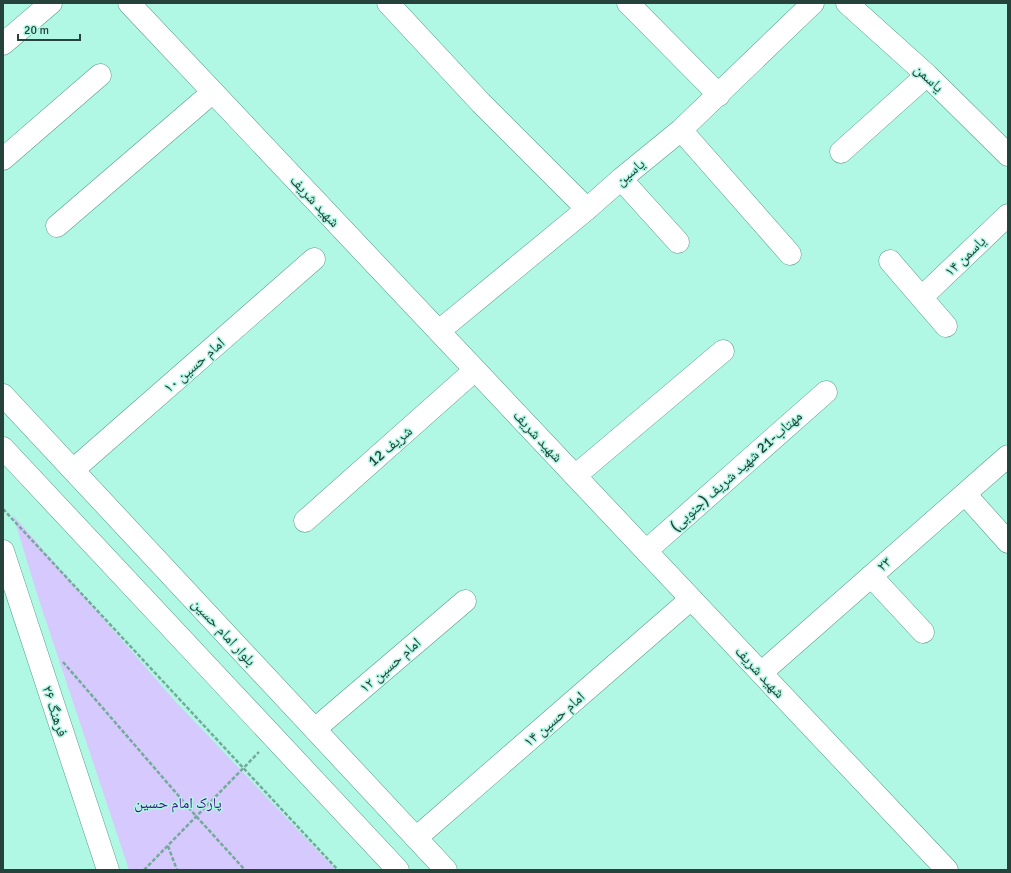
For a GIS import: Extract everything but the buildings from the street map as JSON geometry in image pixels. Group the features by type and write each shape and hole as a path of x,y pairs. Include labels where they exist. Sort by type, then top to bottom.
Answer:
{"street":[{"path":"3,44 51,3"},
{"name":"شهید شریف","path":"129,3 947,870"},
{"path":"388,3 481,103 587,209"},
{"path":"628,3 718,95"},
{"name":"یاسین","path":"439,331 587,209 621,178 681,130 813,3"},
{"name":"یاسمن","path":"847,3 927,75 1008,155"},
{"path":"3,159 100,75"},
{"path":"841,152 927,75"},
{"path":"57,226 213,92"},
{"path":"681,130 790,254"},
{"path":"621,178 678,242"},
{"name":"یاسمن ۱۴","path":"922,297 1008,215"},
{"name":"امام حسین ۱۰","path":"73,470 314,259"},
{"path":"890,261 946,326"},
{"path":"575,476 723,350"},
{"name":"شریف 12","path":"305,521 475,370"},
{"name":"مهتاب-21 شهید شریف (جنوبی)","path":"646,551 826,392"},
{"name":"بلوار امام حسین","path":"3,395 446,870"},
{"path":"3,448 398,870"},
{"name":"۲۳","path":"761,673 1008,456"},
{"path":"965,494 1008,542"},
{"name":"فرهنگ ۲۶","path":"3,551 108,870"},
{"path":"871,576 923,632"},
{"name":"امام حسین ۱۴","path":"416,838 691,599"},
{"name":"امام حسین ۱۲","path":"315,729 465,600"}],"path":[{"path":"3,509 338,870"},
{"path":"61,660 196,816 245,870"},
{"path":"144,870 273,737"},
{"path":"168,846 176,870"}],"green space":[{"name":"پارک امام حسین","path":"13,515 174,700 336,870 129,870 37,594"}]}
